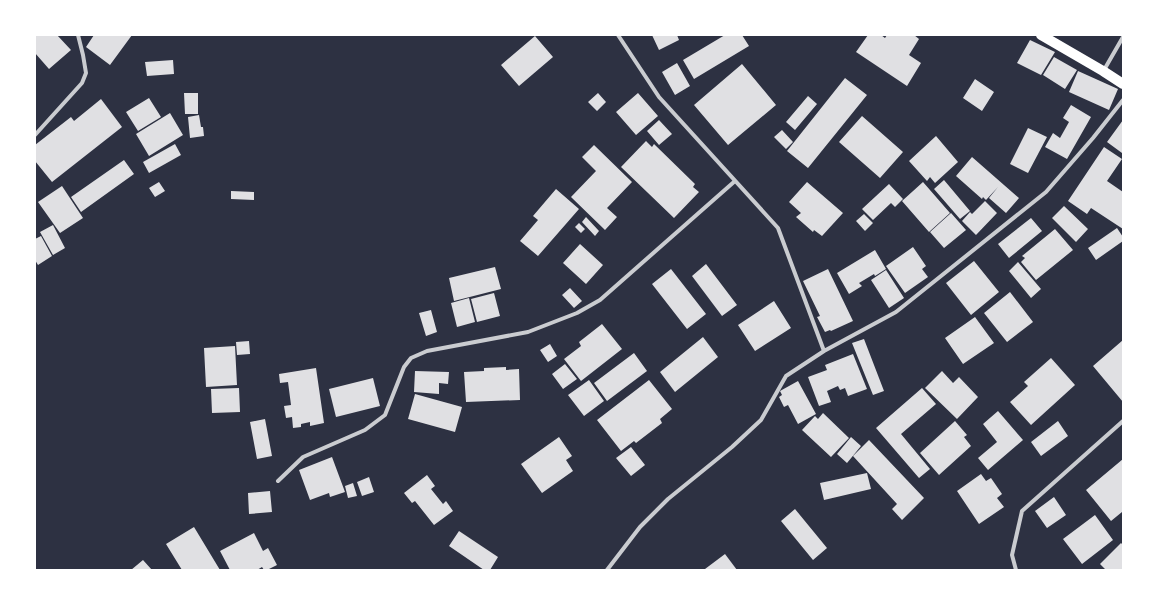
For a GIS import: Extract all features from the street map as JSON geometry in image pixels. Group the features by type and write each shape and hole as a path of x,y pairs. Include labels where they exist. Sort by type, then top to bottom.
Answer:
{"main road":[{"path":"1041,35 1104,71 1123,84"}],"street":[{"path":"35,135 82,83 86,74 78,35"},
{"path":"618,35 659,97 778,228 824,351"},
{"path":"1104,71 1123,37"},
{"path":"607,570 640,527 668,499 732,448 761,420 786,376 824,351 896,312 1046,192 1093,138 1123,100"},
{"path":"278,481 303,457 365,430 385,415 404,367 411,358 427,351 528,332 577,313 600,300 735,180"},
{"path":"1016,570 1012,555 1022,511 1123,421"}],"building":[{"path":"35,35 57,35 71,50 49,69 35,53"},
{"path":"94,35 132,35 110,65 86,47"},
{"path":"652,35 677,35 679,40 659,50"},
{"path":"725,35 742,35 749,46 694,79 683,60"},
{"path":"868,35 881,35 885,38 887,35 914,35 919,39 909,55 921,63 907,86 856,52"},
{"path":"535,36 553,57 519,86 501,65"},
{"path":"1030,40 1055,52 1041,75 1017,63"},
{"path":"1054,57 1077,70 1065,89 1043,75"},
{"path":"173,60 174,74 147,76 145,62"},
{"path":"677,63 690,86 675,95 662,72"},
{"path":"742,64 776,105 728,145 694,105"},
{"path":"1078,71 1118,89 1109,110 1069,92"},
{"path":"845,78 867,95 808,168 787,151"},
{"path":"975,79 994,92 982,111 963,98"},
{"path":"184,93 198,93 198,114 185,114"},
{"path":"598,93 606,102 597,111 588,102"},
{"path":"638,93 658,116 636,135 616,112"},
{"path":"808,96 817,104 795,130 786,122"},
{"path":"149,98 161,117 138,131 126,112"},
{"path":"101,99 122,127 52,182 35,161 35,145 71,117 74,121"},
{"path":"1071,105 1091,117 1067,159 1045,147 1053,133 1060,138 1069,122 1063,118"},
{"path":"170,113 183,135 149,156 136,134"},
{"path":"199,115 204,136 190,138 188,117"},
{"path":"862,116 903,152 880,178 839,142"},
{"path":"659,120 672,134 659,145 647,131"},
{"path":"1123,120 1123,152 1122,153 1107,142"},
{"path":"1028,128 1047,137 1028,173 1010,164"},
{"path":"782,130 793,142 786,149 774,137"},
{"path":"936,136 958,162 935,183 930,177 927,181 909,161"},
{"path":"646,141 652,147 654,144 695,184 693,187 699,192 674,218 621,167"},
{"path":"175,144 181,155 149,173 143,162"},
{"path":"594,145 632,182 607,208 617,217 605,230 571,197 596,171 582,157"},
{"path":"1104,147 1122,159 1107,181 1123,192 1123,229 1091,208 1087,214 1068,201"},
{"path":"972,157 1019,198 1006,213 989,198 998,187 986,200 983,197 982,199 956,176"},
{"path":"124,160 134,174 81,212 71,197"},
{"path":"944,180 970,211 960,219 934,189"},
{"path":"159,182 165,191 155,197 149,188"},
{"path":"807,182 843,213 822,236 814,230 813,232 796,217 801,213 789,202"},
{"path":"923,182 950,213 929,232 902,201"},
{"path":"889,184 903,199 895,207 891,203 873,220 862,209"},
{"path":"62,186 83,218 60,233 38,202"},
{"path":"556,189 579,209 538,256 520,241 538,220 533,216"},
{"path":"231,191 254,192 254,200 231,199"},
{"path":"985,201 997,213 976,235 962,221 970,212 972,214"},
{"path":"1064,206 1088,229 1076,242 1052,218"},
{"path":"951,213 966,230 944,248 930,232"},
{"path":"864,214 873,223 865,231 856,221"},
{"path":"586,217 599,231 595,236 582,222"},
{"path":"1031,218 1042,231 1009,258 998,244"},
{"path":"579,223 585,229 581,233 575,227"},
{"path":"53,225 65,248 53,255 40,232"},
{"path":"1117,228 1123,237 1123,241 1096,260 1088,248"},
{"path":"1055,229 1073,250 1036,280 1021,262 1025,258 1022,256"},
{"path":"41,236 52,256 38,265 35,260 35,239"},
{"path":"580,244 603,265 586,284 563,263"},
{"path":"913,247 926,266 922,269 928,277 905,293 886,266"},
{"path":"875,250 886,269 859,283 862,286 849,294 837,273"},
{"path":"974,261 999,292 971,315 946,283"},
{"path":"1018,262 1041,289 1031,298 1009,271"},
{"path":"706,264 737,305 722,316 692,276"},
{"path":"495,267 501,289 454,301 449,278"},
{"path":"671,269 706,314 687,329 652,284"},
{"path":"828,269 853,321 831,331 825,332 817,317 820,316 803,281"},
{"path":"886,270 904,298 889,308 871,280"},
{"path":"570,288 582,301 574,308 562,295"},
{"path":"1010,292 1033,322 1007,342 984,313"},
{"path":"494,293 500,316 477,322 471,299"},
{"path":"469,298 475,322 457,327 451,303"},
{"path":"774,301 791,328 755,351 738,325"},
{"path":"431,310 437,332 426,336 419,313"},
{"path":"975,317 994,343 963,364 945,338"},
{"path":"602,324 622,349 581,381 564,359 581,346 579,342"},
{"path":"703,337 718,357 675,392 660,372"},
{"path":"864,339 884,391 873,395 852,343"},
{"path":"1123,340 1123,402 1093,366"},
{"path":"249,341 250,354 237,355 236,342"},
{"path":"550,344 557,356 548,362 540,350"},
{"path":"235,346 237,385 206,387 204,348"},
{"path":"634,353 647,371 607,401 594,383"},
{"path":"853,354 867,389 848,396 845,388 840,390 838,386 827,391 831,402 819,406 808,377 827,370 825,365"},
{"path":"1051,358 1075,385 1031,425 1010,402 1028,386 1024,382"},
{"path":"565,364 577,379 563,389 552,374"},
{"path":"506,367 506,370 519,369 520,400 466,402 464,372 484,371 484,368"},
{"path":"316,368 324,423 310,426 310,422 301,424 301,427 293,428 292,417 286,418 284,406 291,405 288,382 280,383 279,374"},
{"path":"415,371 449,372 448,384 439,383 439,394 414,392"},
{"path":"942,371 953,383 959,377 978,397 957,419 925,388"},
{"path":"373,378 380,406 336,417 329,389"},
{"path":"589,380 604,401 584,416 568,395"},
{"path":"649,380 672,409 660,419 662,423 636,443 634,441 621,451 597,420"},
{"path":"798,381 816,414 798,424 788,405 784,407 779,397 782,395 780,391"},
{"path":"239,388 240,412 212,413 211,389"},
{"path":"922,388 936,404 901,434 930,469 919,478 876,428"},
{"path":"415,394 462,407 455,432 408,419"},
{"path":"998,411 1023,440 988,470 978,458 997,442 983,424"},
{"path":"823,413 849,438 831,457 802,430 815,416 818,419"},
{"path":"265,419 272,456 257,459 250,422"},
{"path":"955,421 967,435 964,437 971,446 939,475 920,453"},
{"path":"1058,421 1068,436 1041,456 1031,442"},
{"path":"559,437 572,456 566,460 573,471 542,493 521,464"},
{"path":"851,437 861,446 847,463 837,454"},
{"path":"869,440 924,498 902,520 892,509 897,504 853,456"},
{"path":"631,447 645,465 631,476 616,458"},
{"path":"332,457 345,492 330,497 329,493 310,500 299,470"},
{"path":"1123,459 1123,513 1122,512 1111,521 1086,490"},
{"path":"867,473 871,489 824,500 820,483"},
{"path":"981,474 986,481 991,478 1002,494 997,498 1004,507 979,524 957,491"},
{"path":"427,475 435,486 431,489 443,504 446,501 453,511 434,525 415,501 412,503 404,493"},
{"path":"369,477 374,492 362,496 357,482"},
{"path":"353,483 357,496 348,498 345,486"},
{"path":"270,491 272,512 249,514 248,493"},
{"path":"1054,497 1066,515 1047,528 1035,511"},
{"path":"795,509 827,548 813,560 781,521"},
{"path":"1095,515 1113,540 1082,564 1063,539"},
{"path":"194,527 220,570 182,570 166,544"},
{"path":"459,531 498,557 490,570 484,570 449,546"},
{"path":"254,533 263,551 268,548 277,565 267,570 264,570 262,567 257,570 230,570 220,551"},
{"path":"1121,543 1123,545 1123,570 1106,570 1100,564"},
{"path":"725,554 737,570 705,569"},
{"path":"143,560 152,570 131,570"}]}
